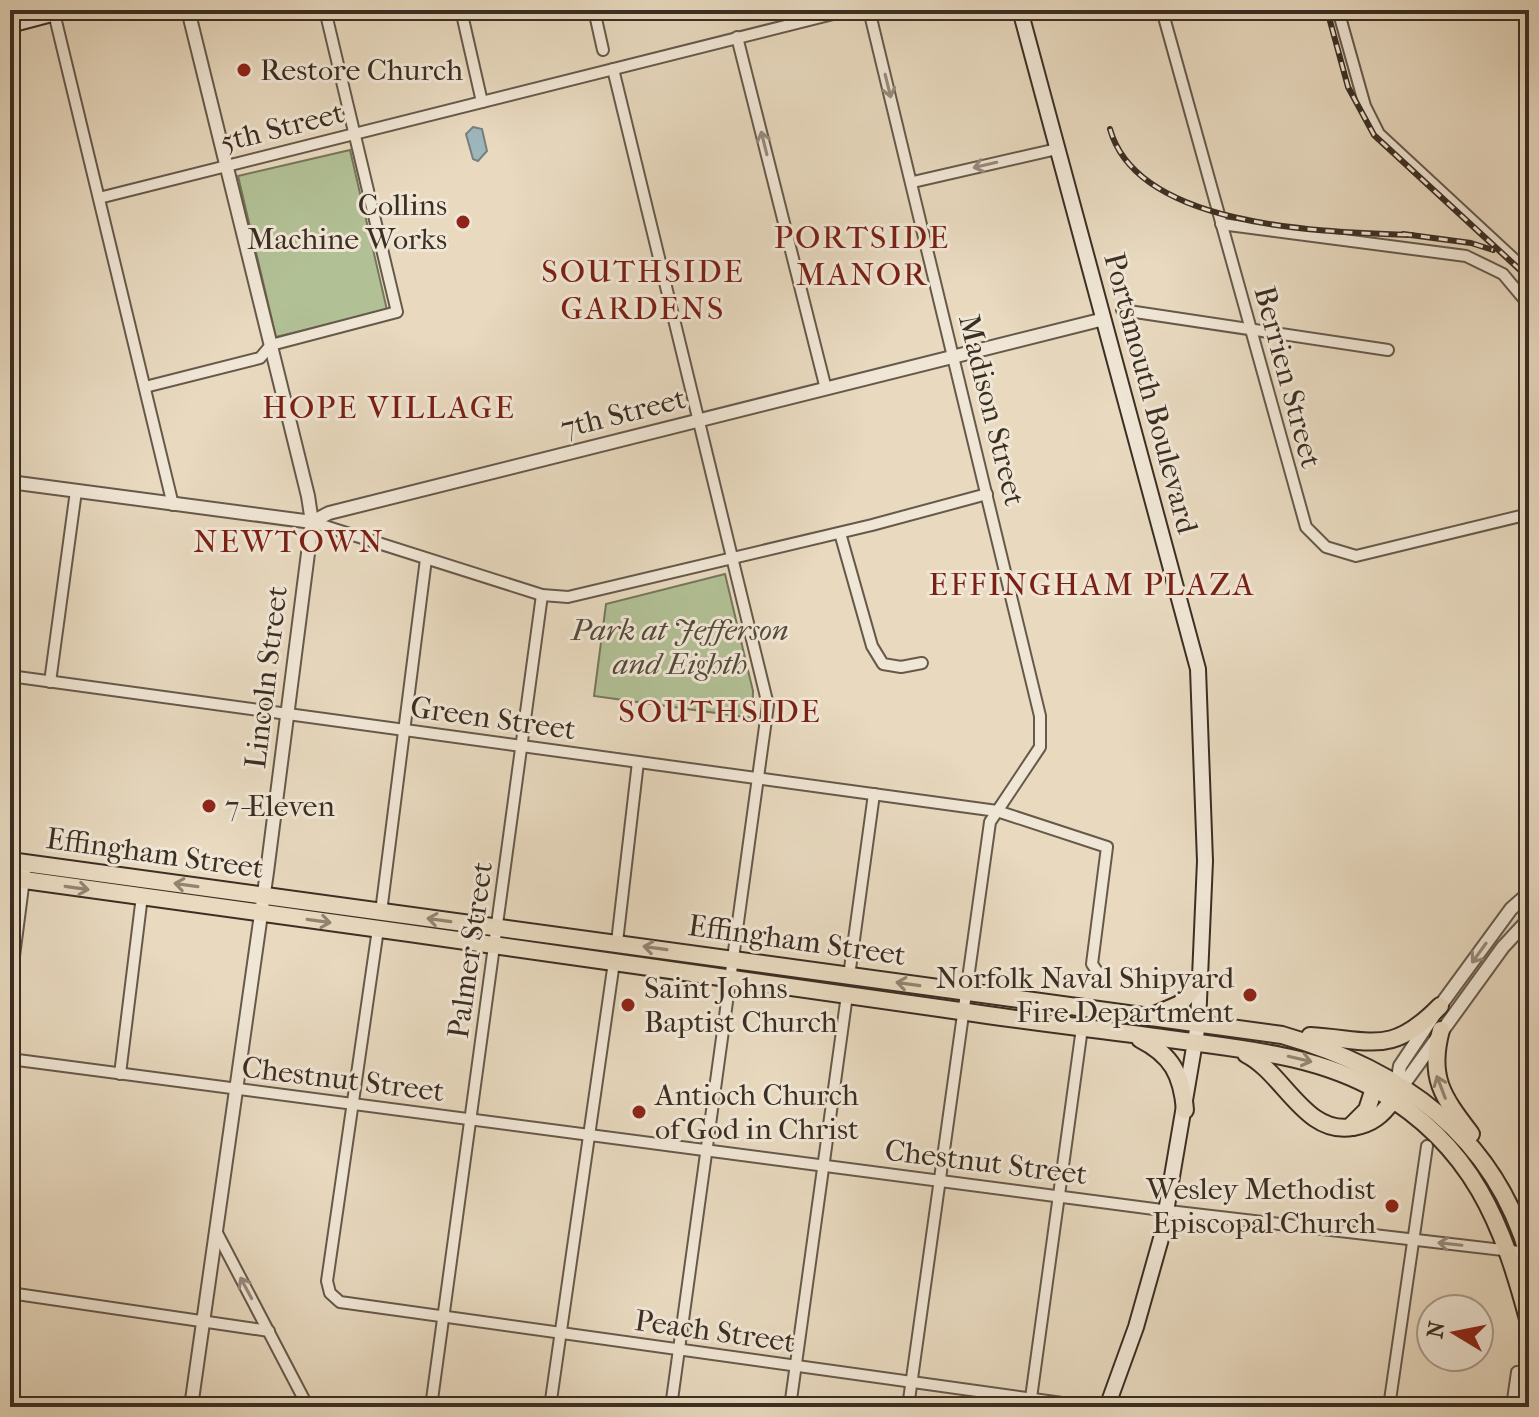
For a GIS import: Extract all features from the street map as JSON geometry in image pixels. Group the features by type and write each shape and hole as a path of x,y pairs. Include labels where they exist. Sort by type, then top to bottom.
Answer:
{"main road":[{"name":"Portsmouth Boulevard","path":"1020,10 1198,669 1205,861 1198,1024 1167,1210 1136,1327 1107,1407"},
{"path":"10,25 61,12"},
{"name":"Effingham Street","path":"17,871 142,896 262,904"},
{"name":"Effingham Street","path":"17,871 496,937 614,962 1195,1042 1317,1063 1376,1089 1397,1090"},
{"name":"Effingham Street","path":"496,937 617,942 1282,1035 1330,1049 1370,1067 1464,1139 1507,1202 1528,1255"},
{"path":"1144,1018 1180,1004 1200,980"},
{"path":"1282,1035 1381,1043 1409,1033 1440,1006"},
{"path":"1441,1030 1435,1059 1440,1087 1480,1145 1507,1202"},
{"path":"1128,1033 1154,1046 1170,1059 1181,1081 1185,1110"},
{"path":"1220,1046 1263,1063 1319,1122 1346,1128 1374,1121 1397,1090"},
{"path":"1346,1128 1363,1116 1376,1089 1370,1067"},
{"name":"Effingham Street","path":"1397,1090 1414,1115 1446,1145 1473,1179 1510,1251 1529,1323"}],"street":[{"name":"Lincoln Street","path":"188,10 312,522 191,1407"},
{"path":"145,387 260,358 271,345 397,312 325,10"},
{"path":"461,10 482,102"},
{"path":"594,10 603,50"},
{"name":"5th Street","path":"99,198 849,10"},
{"name":"Madison Street","path":"869,10 1040,716 1040,747 990,822 908,1407"},
{"name":"Berrien Street","path":"1162,10 1303,520 1312,535 1341,554 1364,555 1529,514"},
{"path":"1338,10 1365,106 1379,134 1529,273"},
{"path":"61,12 99,198 173,505"},
{"path":"737,37 826,389"},
{"path":"613,69 768,705 671,1407"},
{"path":"913,182 1057,149"},
{"path":"1221,224 1461,255 1475,259 1509,280 1529,305"},
{"path":"1122,310 1388,350"},
{"name":"7th Street","path":"10,482 312,522 329,513 1104,319"},
{"path":"50,682 76,491"},
{"path":"312,522 542,595 568,597 731,560 987,494"},
{"path":"840,533 872,646 883,664 901,667 922,663"},
{"path":"353,1104 380,921 426,559"},
{"name":"Palmer Street","path":"431,1407 542,595"},
{"name":"Green Street","path":"10,676 997,811 1107,847 1092,964 1101,977"},
{"path":"617,942 638,762"},
{"path":"849,976 874,794"},
{"path":"10,987 17,871"},
{"path":"1397,1090 1400,1066 1440,1006 1511,909 1529,893"},
{"path":"120,1074 142,896"},
{"path":"1397,1090 1503,947 1529,919"},
{"path":"550,1407 614,962"},
{"path":"790,1407 847,995"},
{"path":"1031,1398 1082,1028"},
{"name":"Chestnut Street","path":"10,1059 1528,1255"},
{"name":"Peach Street","path":"353,1104 327,1281 334,1299 443,1317 1091,1407"},
{"path":"1389,1407 1427,1146"},
{"path":"216,1231 308,1407"},
{"path":"10,1293 269,1331"},
{"path":"1512,1407 1517,1372"}],"green space":[{"path":"350,150 387,310 276,337 238,176"},
{"name":"Park at Jefferson and Eighth","path":"725,574 753,691 752,718 594,696 606,604"}],"water":[{"path":"473,127 482,129 487,151 478,161 473,159 466,134"}],"railway":[{"path":"1327,10 1348,87 1374,135 1529,278"},
{"path":"1110,129 1128,162 1157,187 1195,206 1286,227 1412,235"},
{"path":"1403,234 1471,243 1493,250"}],"place":[{"name":"Restore Church","path":"244,70"},
{"name":"Collins Machine Works","path":"463,222"},
{"name":"7-Eleven","path":"209,806"},
{"name":"Norfolk Naval Shipyard Fire Department","path":"1250,995"},
{"name":"Saint Johns Baptist Church","path":"628,1005"},
{"name":"Antioch Church of God in Christ","path":"639,1112"},
{"name":"Wesley Methodist Episcopal Church","path":"1392,1206"}],"district":[{"name":"PORTSIDE MANOR","path":"862,256"},
{"name":"SOUTHSIDE GARDENS","path":"643,290"},
{"name":"HOPE VILLAGE","path":"389,407"},
{"name":"NEWTOWN","path":"289,541"},
{"name":"EFFINGHAM PLAZA","path":"1092,584"},
{"name":"SOUTHSIDE","path":"720,711"}]}
